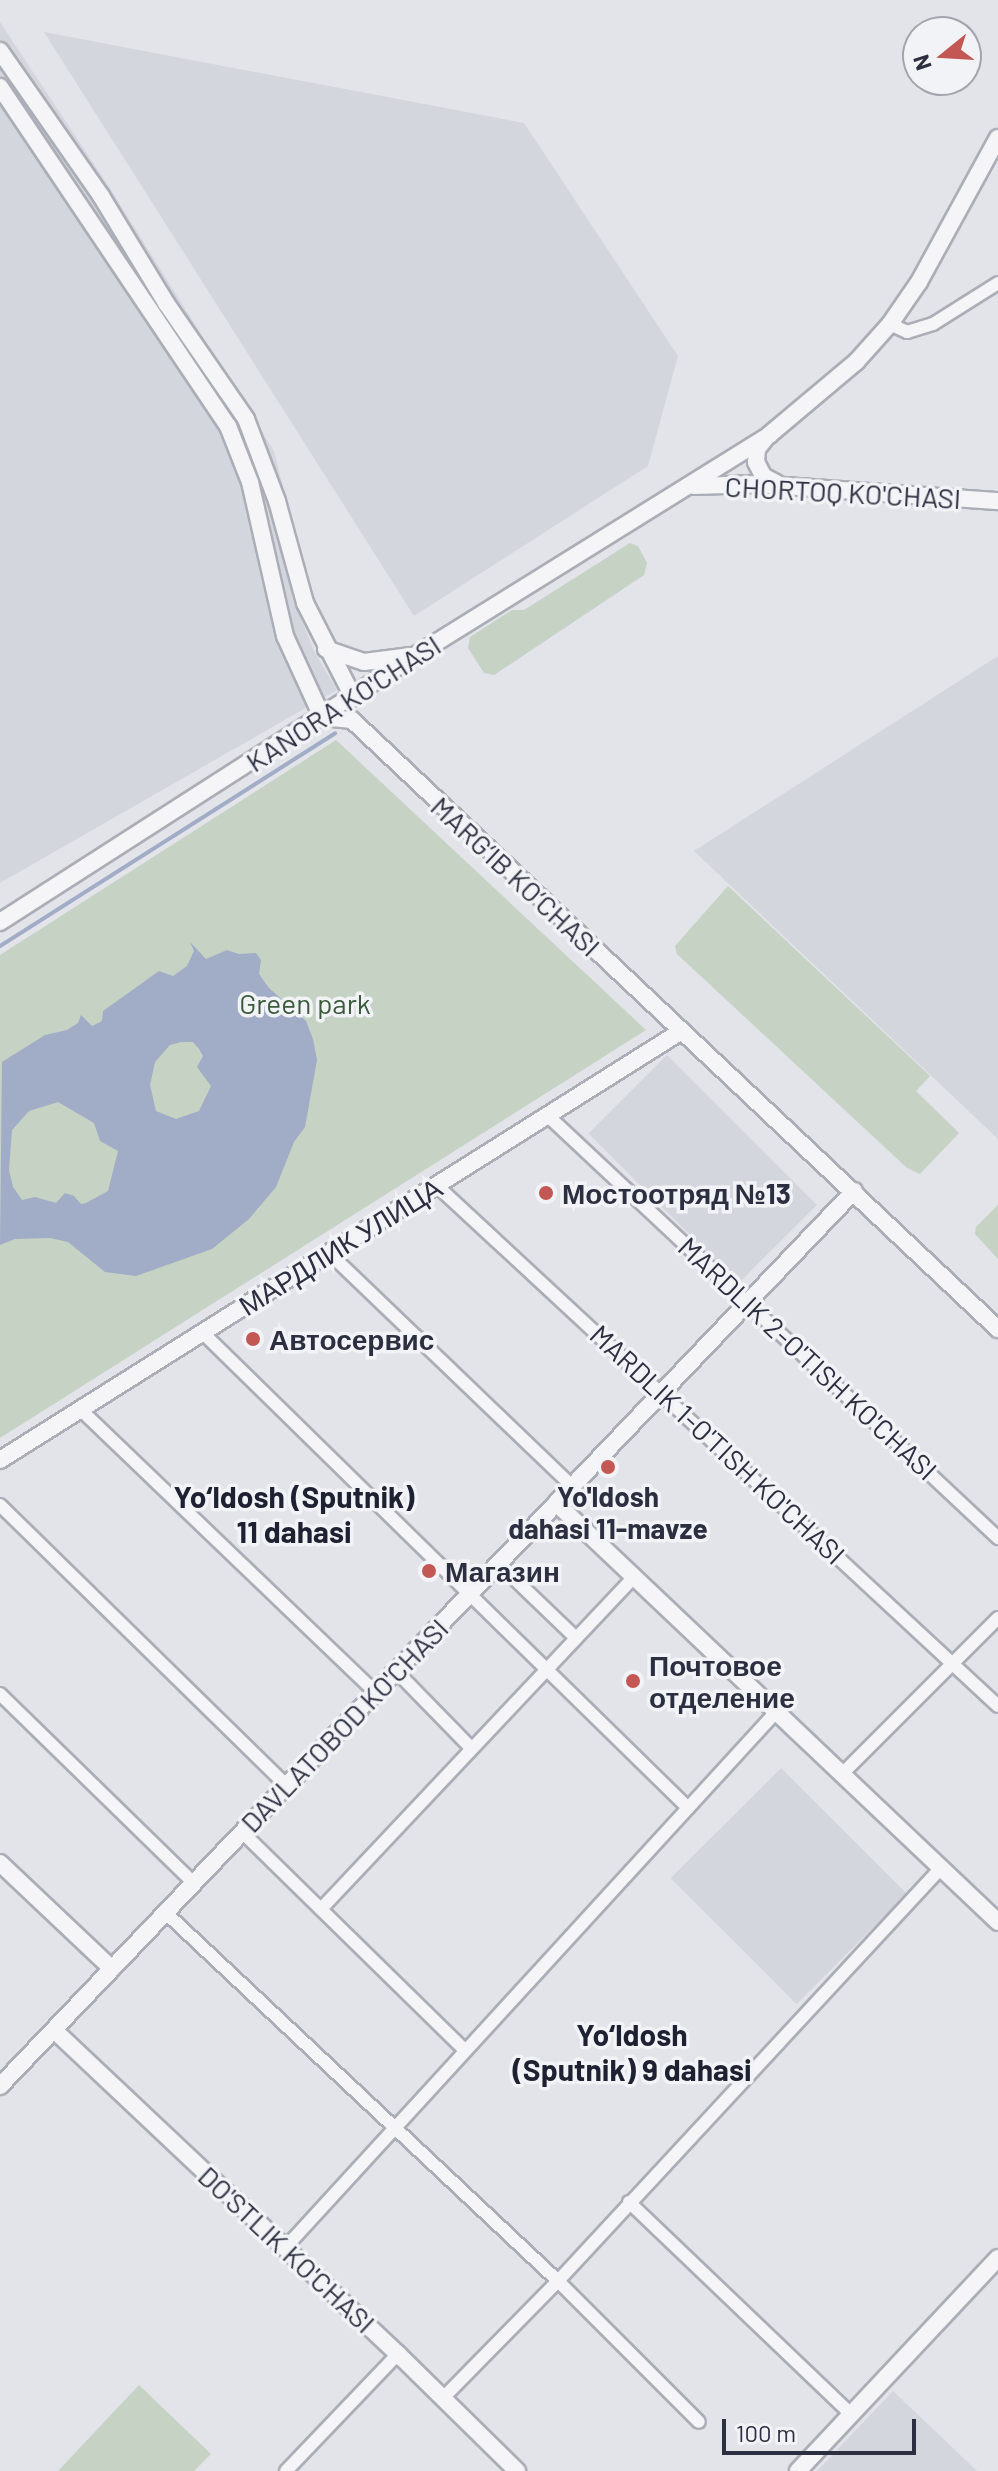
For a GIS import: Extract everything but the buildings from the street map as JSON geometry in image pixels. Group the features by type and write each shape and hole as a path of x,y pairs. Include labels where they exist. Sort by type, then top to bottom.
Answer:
{"street":[{"path":"0,51 5,70 101,196 166,303 246,419 277,501 301,593 326,649 353,697 352,720 322,717 285,636 250,482 228,426 80,211 0,87"},
{"name":"KANORA KO'CHASI","path":"0,922 416,655 769,435 856,362 890,324 950,230 998,138"},
{"path":"80,211 101,196"},
{"path":"890,324 907,332 933,324 998,283"},
{"path":"769,435 757,449 757,466 767,479 785,485"},
{"name":"CHORTOQ KO'CHASI","path":"688,487 720,483 785,485 998,501"},
{"path":"326,649 364,662 416,655"},
{"name":"MARG‘IB KO‘CHASI","path":"352,720 680,1032 854,1191"},
{"name":"МАРДЛИК УЛИЦА","path":"0,1460 680,1032"},
{"name":"MARDLIK 2-O'TISH KO'CHASI","path":"546,1114 750,1302 998,1538"},
{"name":"MARDLIK 1-O'TISH KO'CHASI","path":"436,1185 663,1392 998,1706"},
{"path":"854,1191 998,1329"},
{"name":"DAVLATOBOD KO'CHASI","path":"0,2086 854,1191"},
{"path":"329,1253 572,1486"},
{"path":"203,1333 472,1592 546,1670 688,1808"},
{"path":"81,1410 374,1691"},
{"path":"556,1503 998,1922"},
{"path":"0,1505 286,1785"},
{"path":"499,1564 576,1638"},
{"path":"321,1909 634,1577"},
{"path":"841,1775 998,1618"},
{"path":"395,1670 471,1748"},
{"path":"0,1694 194,1883"},
{"path":"285,2248 775,1713"},
{"path":"242,1832 465,2050"},
{"path":"0,1863 112,1969"},
{"path":"443,2398 558,2281 941,1868"},
{"path":"166,1913 558,2281 699,2422"},
{"name":"DO'STLIK KO'CHASI","path":"54,2030 398,2354 517,2471"},
{"path":"629,2202 850,2413"},
{"path":"798,2471 998,2258"},
{"path":"286,2471 398,2354"}],"shaded area":[{"path":"0,22 111,190 274,451 294,531 292,597 315,653 337,690 0,883"},
{"path":"44,32 524,123 678,356 648,466 414,616"},
{"path":"998,656 998,1139 694,851"},
{"path":"667,1055 817,1205 738,1283 589,1133"},
{"path":"781,1768 907,1894 797,2004 671,1878"},
{"path":"893,2391 977,2471 817,2471"}],"green space":[{"path":"630,543 638,546 647,563 644,575 494,675 484,673 468,648 470,637 512,610 524,610"},
{"name":"Green park","path":"336,740 646,1030 0,1438 0,955"},
{"path":"728,886 930,1076 916,1091 959,1133 920,1174 907,1168 677,954 675,946"},
{"path":"998,1205 998,1259 975,1234 976,1227"},
{"path":"139,2385 211,2454 194,2471 58,2471"}],"water":[{"path":"190,942 206,959 227,950 239,954 256,953 261,960 259,974 269,988 306,1021 313,1039 317,1060 305,1127 294,1142 276,1187 249,1219 212,1249 136,1276 105,1272 68,1242 50,1238 15,1239 0,1245 2,1062 45,1035 67,1030 78,1023 81,1015 92,1026 102,1021 103,1011 159,971 173,976 187,966 194,951","holes":["193,1042 199,1049 203,1056 197,1067 211,1086 199,1111 176,1119 156,1111 150,1085 155,1062 170,1045","58,1102 94,1123 100,1141 118,1151 108,1191 86,1203 81,1204 74,1196 65,1193 56,1203 35,1197 22,1200 13,1187 9,1170 12,1130 29,1111"]}],"waterway":[{"path":"0,946 335,733"}],"place":[{"name":"Мостоотряд №13","path":"546,1193"},
{"name":"Автосервис","path":"253,1339"},
{"name":"Yo'ldosh dahasi 11-mavze","path":"608,1467"},
{"name":"Магазин","path":"429,1571"},
{"name":"Почтовое отделение","path":"633,1681"}],"district":[{"name":"Yo‘ldosh (Sputnik) 11 dahasi","path":"294,1513"},
{"name":"Yo‘ldosh (Sputnik) 9 dahasi","path":"632,2051"}]}
